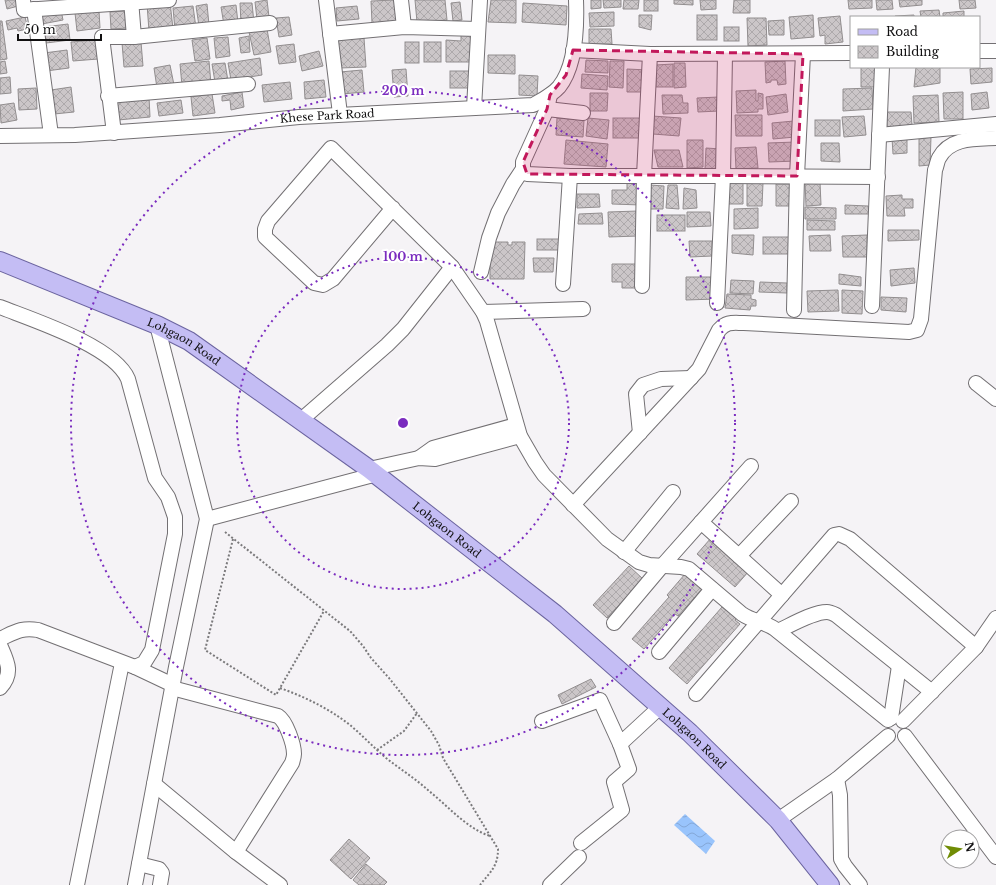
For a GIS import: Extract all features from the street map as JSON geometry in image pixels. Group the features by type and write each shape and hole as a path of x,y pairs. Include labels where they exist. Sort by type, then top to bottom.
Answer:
{"main road":[{"name":"Lohgaon Road","path":"0,261 157,325 189,341 373,471 555,614 690,733 778,820 830,885"}],"street":[{"path":"23,0 24,10 169,0"},
{"path":"326,0 340,114"},
{"path":"401,0 404,27"},
{"path":"474,108 480,0"},
{"name":"Khese Park Road","path":"0,136 114,133 340,114 533,105 549,102 566,75 573,50 576,32 576,0"},
{"path":"131,2 134,37"},
{"path":"34,9 51,135"},
{"path":"114,133 108,96 102,37 134,37 270,23"},
{"path":"330,34 404,27 478,29"},
{"path":"573,50 650,54 850,53"},
{"path":"980,51 996,51"},
{"path":"642,286 644,176 650,54"},
{"path":"717,303 723,176 726,54"},
{"path":"794,310 797,176 804,54"},
{"path":"872,306 882,68"},
{"path":"108,96 248,84"},
{"path":"481,272 489,238 498,213 522,169 522,162 549,102 583,113"},
{"path":"879,135 996,124"},
{"path":"573,505 699,369 719,330 724,325 730,323 909,332 916,330 921,319 935,170 940,157 946,149 955,142 996,138"},
{"path":"393,208 333,279 323,285 314,283 265,237 265,229 268,221 331,148 393,208 452,267 483,312 487,321 518,431 544,475 607,539 624,552 639,562 649,565 681,566 689,569 742,614 769,625 778,631 894,720 906,728 904,736 900,739 892,739 888,736 884,728 894,720 932,692 976,647 996,618"},
{"path":"522,169 527,174 570,176 797,176 878,178"},
{"path":"563,284 570,176"},
{"path":"301,420 387,345 403,329 452,267"},
{"path":"0,307 89,344 119,365 125,371 128,379 155,478 168,497 176,523 152,650 144,663 129,665"},
{"path":"483,312 583,309"},
{"path":"135,885 206,519 157,325"},
{"path":"640,433 636,394 643,385 661,379 691,378"},
{"path":"976,383 996,400"},
{"path":"206,519 420,458 433,448 518,431"},
{"path":"614,623 662,566 751,466"},
{"path":"624,552 673,492"},
{"path":"739,556 790,501"},
{"path":"701,522 782,595"},
{"path":"696,694 834,535 839,534 850,539 976,647"},
{"path":"659,652 712,589"},
{"path":"778,631 809,617 827,612 831,613 932,692"},
{"path":"0,639 21,629 38,630 129,665 173,686 278,716 282,719 295,755 292,763 236,852"},
{"path":"0,645 8,667 8,675 5,683 0,688"},
{"path":"77,885 129,665"},
{"path":"894,720 899,666"},
{"path":"542,721 600,700 620,744 629,769 614,782 622,810 580,850 550,885"},
{"path":"620,744 660,707"},
{"path":"778,820 837,779 888,736"},
{"path":"904,736 996,857"},
{"path":"837,779 840,795 841,859 860,885"},
{"path":"154,784 236,852 280,885"},
{"path":"139,864 159,869 162,873 160,885"}],"path":[{"path":"225,532 350,631 371,658 390,678 431,731 439,745 443,758 498,849 498,858 493,868 480,885"},
{"path":"233,539 205,650 276,695 324,611"},
{"path":"280,688 306,698 350,725 377,750 421,783 464,821 482,834 491,837"},
{"path":"377,750 404,731 416,713"}],"highlighted area":[{"path":"573,50 803,54 797,176 527,174 523,162 547,109 550,95 566,75"}],"water":[{"path":"685,814 715,841 706,854 674,825"}],"building":[{"path":"5,0 21,0 22,5 7,9"},
{"path":"267,0 269,17 257,19 255,2"},
{"path":"395,0 397,21 372,23 371,1"},
{"path":"415,0 445,0 447,20 417,22"},
{"path":"491,0 516,0 516,23 488,22"},
{"path":"591,0 601,0 601,8 591,9"},
{"path":"603,0 621,0 621,7 604,8"},
{"path":"624,0 639,0 638,9 623,9"},
{"path":"644,0 658,0 658,11 644,11"},
{"path":"674,0 693,0 693,5 674,4"},
{"path":"700,0 716,0 716,9 701,10"},
{"path":"734,0 750,0 750,13 733,13"},
{"path":"848,0 872,0 872,8 849,9"},
{"path":"876,0 892,0 893,9 877,10"},
{"path":"899,0 922,0 922,5 900,7"},
{"path":"959,0 975,0 976,8 960,9"},
{"path":"170,2 173,29 149,31 147,4"},
{"path":"460,2 462,20 453,21 451,3"},
{"path":"240,3 252,3 254,23 241,24"},
{"path":"523,3 567,6 566,25 522,22"},
{"path":"207,4 209,25 199,26 196,6"},
{"path":"236,5 238,23 224,25 221,7"},
{"path":"193,6 196,28 175,30 173,8"},
{"path":"357,6 359,19 337,21 336,8"},
{"path":"61,10 63,20 42,24 40,13"},
{"path":"939,10 940,16 921,16 920,11"},
{"path":"99,11 100,28 77,31 75,13"},
{"path":"127,11 128,28 111,29 110,12"},
{"path":"964,11 964,16 943,16 943,13"},
{"path":"614,12 614,26 590,27 589,13"},
{"path":"639,15 652,15 651,30 639,27"},
{"path":"697,15 717,15 717,40 697,40"},
{"path":"813,15 814,37 791,39 789,17"},
{"path":"840,16 843,42 825,44 825,35 820,36 818,18"},
{"path":"25,17 28,29 18,31 17,28 8,30 6,21"},
{"path":"289,17 292,35 279,37 276,18"},
{"path":"747,18 766,18 767,45 748,46"},
{"path":"784,20 784,35 769,35 768,21"},
{"path":"0,21 2,21 7,59 0,60"},
{"path":"68,24 70,40 46,43 44,27"},
{"path":"724,27 739,27 739,41 724,41"},
{"path":"267,29 271,52 254,55 249,32"},
{"path":"589,29 611,29 612,44 589,44"},
{"path":"461,33 476,33 476,62 446,62 446,40 461,41"},
{"path":"249,36 250,52 241,53 239,38"},
{"path":"228,37 230,56 216,58 214,38"},
{"path":"207,38 210,59 195,61 192,40"},
{"path":"364,38 366,67 340,68 338,39"},
{"path":"96,40 98,59 73,61 71,42"},
{"path":"141,42 143,66 124,67 122,43"},
{"path":"405,42 419,42 419,63 405,63"},
{"path":"424,42 441,42 441,62 424,62"},
{"path":"294,44 296,62 279,64 276,46"},
{"path":"67,50 69,68 46,71 44,53"},
{"path":"319,51 323,66 302,71 299,56"},
{"path":"488,55 515,55 515,74 488,73"},
{"path":"260,58 262,75 231,80 228,63"},
{"path":"586,60 608,61 608,73 585,72"},
{"path":"5,61 7,73 0,74 0,62"},
{"path":"209,61 211,84 182,86 180,64"},
{"path":"610,61 624,61 623,88 609,87"},
{"path":"785,61 786,84 778,85 777,80 771,80 771,82 766,83 765,62"},
{"path":"225,63 228,81 215,82 212,64"},
{"path":"674,63 685,63 686,87 674,88"},
{"path":"673,64 673,87 656,87 656,65"},
{"path":"170,65 174,85 157,88 154,68"},
{"path":"861,68 878,68 876,87 861,87"},
{"path":"916,68 940,68 940,83 914,87"},
{"path":"992,68 992,82 971,84 970,69"},
{"path":"406,69 408,96 394,97 392,70"},
{"path":"627,69 648,70 647,92 627,92"},
{"path":"362,70 364,92 342,94 340,72"},
{"path":"450,71 471,71 471,88 450,88"},
{"path":"582,74 608,76 607,90 581,88"},
{"path":"519,75 538,76 537,96 519,95"},
{"path":"10,77 11,93 0,94 0,78"},
{"path":"324,80 326,97 305,99 304,82"},
{"path":"290,82 292,99 264,102 262,85"},
{"path":"71,87 74,112 54,114 51,90"},
{"path":"36,88 37,109 19,110 18,89"},
{"path":"872,88 873,109 843,111 843,89"},
{"path":"756,90 756,101 758,101 758,93 763,94 763,109 758,109 758,112 737,113 736,91"},
{"path":"242,92 244,107 231,110 230,100 222,101 222,96"},
{"path":"963,92 963,119 944,119 943,93"},
{"path":"987,92 989,108 972,110 971,94"},
{"path":"590,93 608,93 607,111 590,111"},
{"path":"212,94 215,113 193,116 191,97"},
{"path":"786,94 788,112 768,115 766,97"},
{"path":"662,95 682,95 683,103 688,103 688,113 663,114"},
{"path":"938,95 939,122 914,123 913,96"},
{"path":"149,97 150,117 118,120 116,100"},
{"path":"719,97 719,111 698,112 697,98"},
{"path":"181,100 183,113 159,116 157,103"},
{"path":"14,103 17,120 1,123 0,105"},
{"path":"886,112 911,112 912,125 887,127"},
{"path":"735,115 762,115 762,136 736,136"},
{"path":"652,116 681,118 679,136 653,134"},
{"path":"864,116 866,135 844,137 842,117"},
{"path":"557,118 584,120 583,137 556,135"},
{"path":"588,118 609,120 607,139 586,136"},
{"path":"613,118 642,118 642,138 613,138"},
{"path":"815,120 840,120 840,136 815,136"},
{"path":"794,121 795,137 773,139 772,123"},
{"path":"931,137 930,165 919,166 919,139"},
{"path":"892,138 907,138 907,153 893,154"},
{"path":"566,140 608,144 606,167 564,164"},
{"path":"687,140 703,140 703,167 687,168"},
{"path":"796,142 797,161 769,162 768,143"},
{"path":"821,143 839,143 840,162 821,161"},
{"path":"756,147 758,168 736,169 735,148"},
{"path":"706,148 721,149 720,170 705,169"},
{"path":"654,150 679,150 683,167 658,167"},
{"path":"805,182 820,182 821,205 806,206"},
{"path":"627,183 642,184 641,205 612,204 612,190 627,190"},
{"path":"727,183 743,183 743,204 728,204"},
{"path":"747,183 763,183 762,206 747,206"},
{"path":"776,184 790,184 791,206 776,206"},
{"path":"650,185 664,186 663,209 647,209"},
{"path":"668,185 677,185 679,209 666,208"},
{"path":"684,188 696,190 697,208 683,209"},
{"path":"577,194 599,194 600,207 577,208"},
{"path":"902,195 902,199 913,199 913,208 904,208 905,216 887,216 886,196"},
{"path":"845,205 868,206 869,214 845,214"},
{"path":"805,207 836,208 836,219 805,219"},
{"path":"758,208 758,228 734,229 734,209"},
{"path":"638,211 638,236 609,237 608,212"},
{"path":"687,212 710,212 711,226 687,227"},
{"path":"602,213 603,224 578,224 579,214"},
{"path":"657,215 685,215 685,231 657,231"},
{"path":"807,220 835,221 835,230 807,230"},
{"path":"888,230 919,230 919,240 888,241"},
{"path":"732,235 754,235 753,255 732,253"},
{"path":"830,235 831,251 810,251 809,236"},
{"path":"867,235 867,257 843,257 842,236"},
{"path":"763,237 791,237 791,254 763,254"},
{"path":"537,239 559,239 559,250 537,250"},
{"path":"689,241 712,241 712,256 690,257"},
{"path":"494,242 508,242 508,245 512,245 512,242 525,242 524,279 490,279 490,245"},
{"path":"533,258 554,258 553,272 534,272"},
{"path":"612,264 636,264 636,288 622,288 622,282 612,282"},
{"path":"914,268 915,283 891,286 890,270"},
{"path":"839,274 861,277 861,286 839,284"},
{"path":"686,277 716,277 716,299 686,300"},
{"path":"731,280 754,281 753,294 730,293"},
{"path":"760,282 787,283 787,293 759,292"},
{"path":"838,290 839,311 808,312 807,291"},
{"path":"842,290 863,291 862,314 842,313"},
{"path":"727,294 751,295 751,299 756,300 756,306 751,306 750,310 725,308"},
{"path":"881,297 907,298 906,312 881,310"},
{"path":"711,538 749,571 735,587 697,554"},
{"path":"629,566 643,579 607,618 593,605"},
{"path":"685,574 703,588 678,616 675,614 644,649 632,639 669,597 667,595"},
{"path":"722,607 726,610 728,608 738,617 735,620 740,624 687,684 669,668"},
{"path":"591,679 596,687 562,704 558,695"},
{"path":"349,839 370,858 351,879 330,860"},
{"path":"366,864 387,882 384,885 359,885 353,880"}]}
